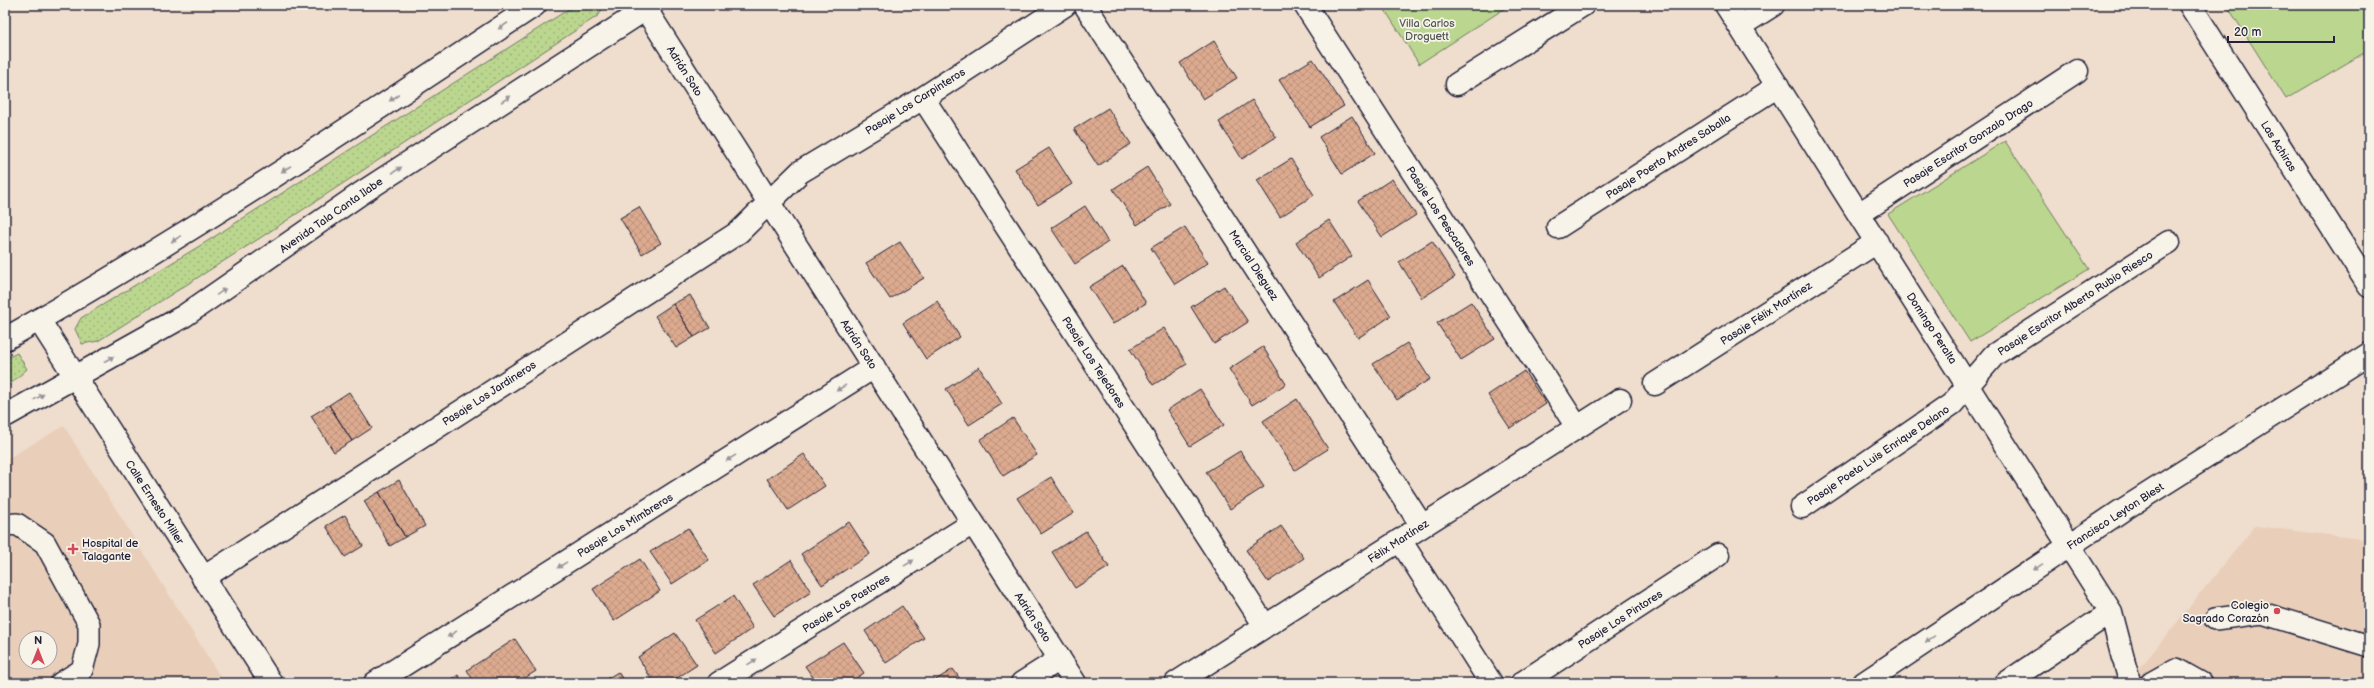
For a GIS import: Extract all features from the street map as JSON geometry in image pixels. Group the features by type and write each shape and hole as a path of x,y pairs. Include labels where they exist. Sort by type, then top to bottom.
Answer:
{"street":[{"path":"5,339 137,264 279,174 535,5"},
{"name":"Pasaje Los Carpinteros","path":"769,202 800,172 923,98 1065,5"},
{"name":"Marcial Dieguez","path":"1086,5 1422,526"},
{"name":"Pasaje Los Pescadores","path":"1305,5 1577,427"},
{"path":"1457,84 1583,5"},
{"name":"Domingo Peralta","path":"1726,5 2071,546 2111,612 2123,658"},
{"path":"1740,26 1773,5"},
{"name":"Adrián Soto","path":"647,6 769,202 1075,683"},
{"name":"Avenida Tala Canta Ilabe","path":"5,416 184,316 366,190 647,6"},
{"name":"Las Achiras","path":"2196,7 2369,286"},
{"name":"Pasaje Escritor Gonzalo Drago","path":"1859,214 2077,71"},
{"name":"Pasaje Poerto Andres Saballa","path":"1558,227 1778,86"},
{"name":"Pasaje Los Tejedores","path":"923,98 1265,626"},
{"name":"Pasaje Los Jardineros","path":"203,578 739,232 769,202"},
{"name":"Pasaje Félix Martínez","path":"1655,384 1878,242"},
{"name":"Pasaje Escritor Alberto Rubio Riesco","path":"1969,385 1994,355 2169,242"},
{"name":"Calle Ernesto Miller","path":"39,320 271,683"},
{"name":"Francisco Leyton Blest","path":"1864,683 2128,507 2369,354"},
{"name":"Pasaje Los Mimbreros","path":"375,683 874,367"},
{"name":"Pasaje Poeta Luis Enrique Delano","path":"1802,507 1952,404 1969,385"},
{"name":"Félix Martínez","path":"1176,683 1620,400"},
{"name":"Pasaje Los Pastores","path":"719,683 973,523"},
{"path":"1400,540 1491,683"},
{"name":"Pasaje Los Pintores","path":"1522,683 1718,555"},
{"path":"2006,683 2111,612"},
{"path":"1022,683 1060,659"},
{"path":"1996,683 2035,663"},
{"path":"2014,683 2035,663"}],"lane":[{"path":"5,525 17,524 45,542 89,624 89,644 82,670 61,683"},
{"path":"2215,619 2262,614 2369,646"},
{"path":"2123,658 2130,683"},
{"path":"2151,683 2176,669 2202,683"}],"shaded area":[{"name":"Hospital de Talagante","path":"64,426 224,683 5,683 5,460"},
{"name":"Colegio Sagrado Corazón","path":"2255,526 2369,540 2369,683 2128,683"}],"green space":[{"path":"575,5 604,5 599,15 260,238 98,341 82,344 75,329 81,318 206,242"},
{"name":"Villa Carlos Droguett","path":"1382,5 1510,5 1419,64"},
{"path":"2232,5 2369,5 2369,50 2286,99 2228,7"},
{"path":"2005,141 2089,269 1970,342 1888,214"},
{"path":"17,353 27,369 5,389 5,359"}],"building":[{"path":"1214,41 1237,78 1203,99 1180,63"},
{"path":"1313,59 1344,106 1310,127 1279,80"},
{"path":"1252,100 1276,137 1242,159 1219,122"},
{"path":"1108,108 1131,144 1098,166 1074,129"},
{"path":"1352,116 1375,153 1342,174 1319,137"},
{"path":"1049,148 1072,184 1038,205 1015,169"},
{"path":"1291,159 1314,195 1280,217 1257,180"},
{"path":"1147,167 1170,204 1137,225 1113,189"},
{"path":"1392,179 1416,215 1382,237 1358,201"},
{"path":"1085,206 1108,242 1075,264 1051,228"},
{"path":"639,207 661,243 642,254 620,218"},
{"path":"1329,220 1352,256 1319,278 1296,242"},
{"path":"1185,227 1208,263 1175,284 1151,248"},
{"path":"1432,241 1455,277 1422,298 1399,262"},
{"path":"900,242 924,278 890,299 866,263"},
{"path":"1123,266 1146,303 1113,324 1089,287"},
{"path":"1368,280 1391,316 1358,338 1334,302"},
{"path":"1224,286 1248,322 1214,344 1191,307"},
{"path":"690,295 710,328 694,337 673,304"},
{"path":"937,301 960,337 926,359 903,323"},
{"path":"1471,302 1495,339 1461,360 1437,323"},
{"path":"673,304 694,337 676,348 655,316"},
{"path":"1164,328 1187,364 1153,385 1130,349"},
{"path":"1407,343 1430,379 1397,400 1373,364"},
{"path":"1263,347 1286,384 1252,405 1229,369"},
{"path":"979,367 1002,404 969,425 946,389"},
{"path":"1524,371 1546,404 1510,428 1488,395"},
{"path":"1200,389 1224,425 1190,446 1167,410"},
{"path":"349,392 372,428 352,441 329,405"},
{"path":"1297,399 1328,449 1295,470 1263,421"},
{"path":"329,405 352,441 334,452 311,416"},
{"path":"1013,418 1037,455 1003,476 980,440"},
{"path":"1240,451 1264,487 1230,509 1206,472"},
{"path":"804,454 825,486 788,510 767,479"},
{"path":"1051,477 1074,513 1041,534 1017,498"},
{"path":"399,480 425,526 405,537 379,492"},
{"path":"379,492 405,537 390,546 364,501"},
{"path":"345,515 363,546 345,557 326,526"},
{"path":"849,522 870,554 822,585 801,554"},
{"path":"1281,526 1304,558 1268,582 1246,550"},
{"path":"688,528 709,560 672,584 650,552"},
{"path":"1086,531 1109,567 1075,588 1052,552"},
{"path":"640,559 660,591 614,621 593,589"},
{"path":"791,560 811,592 774,616 753,585"},
{"path":"733,596 753,628 716,653 695,620"},
{"path":"902,606 924,638 886,663 865,631"},
{"path":"675,633 697,665 669,683 654,683 638,657"},
{"path":"515,639 536,671 517,683 475,683 467,670"},
{"path":"843,642 864,673 849,683 817,683 805,666"},
{"path":"953,669 963,683 931,683"},
{"path":"618,672 625,683 600,683"},
{"path":"458,675 463,683 446,683"},
{"path":"786,679 788,683 780,683"}],"place":[{"name":"Hospital de Talagante","path":"73,549"},
{"name":"Colegio Sagrado Corazón","path":"2277,611"}]}
